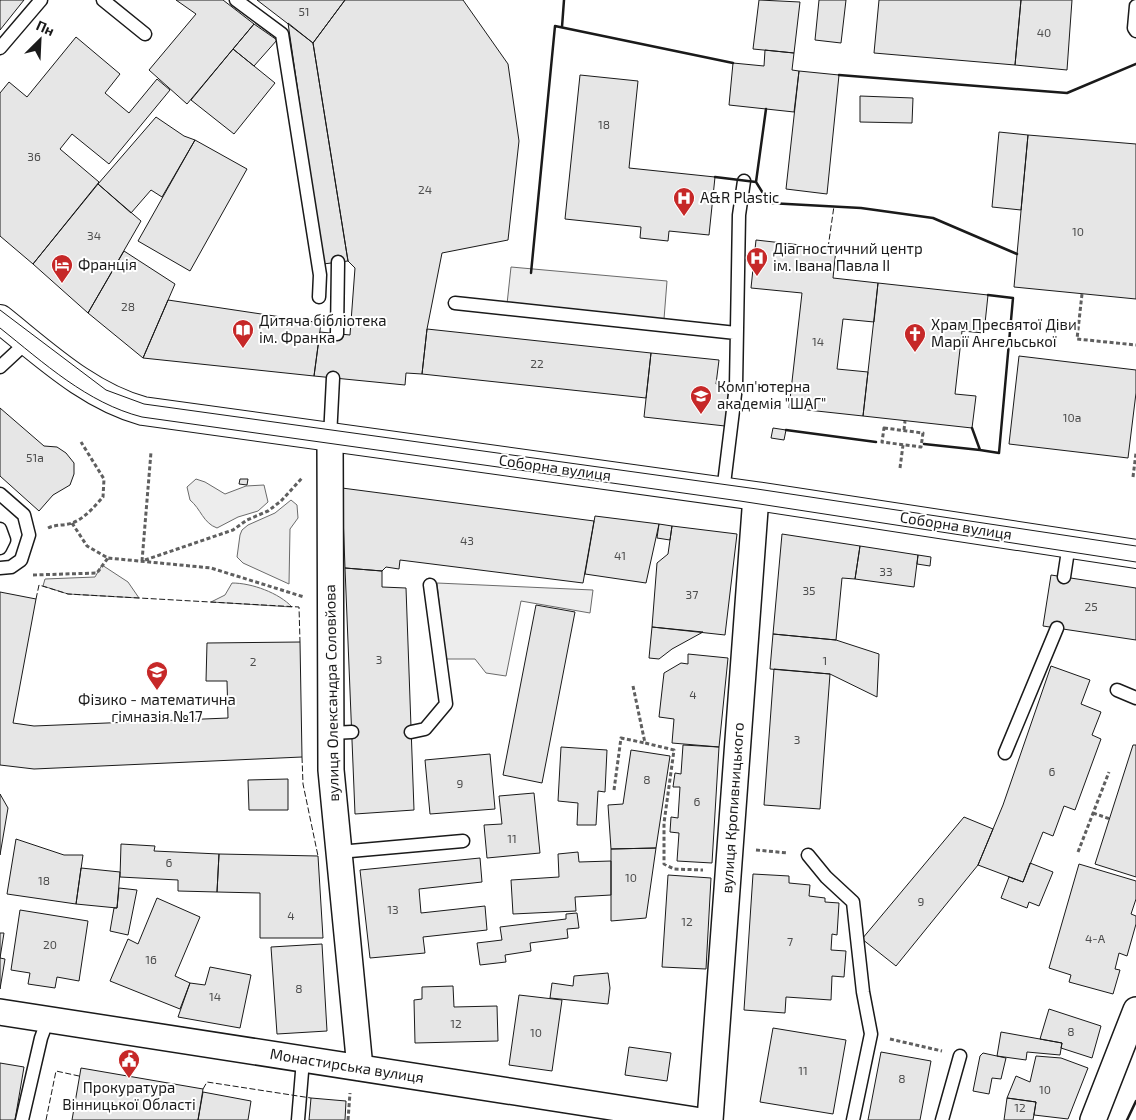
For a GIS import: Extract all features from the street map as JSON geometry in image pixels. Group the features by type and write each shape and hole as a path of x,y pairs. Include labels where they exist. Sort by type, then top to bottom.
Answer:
{"street":[{"name":"Соборна вулиця","path":"0,319 85,385 124,406 143,411 756,496 1136,554"},
{"name":"вулиця Олександра Соловйова","path":"330,437 341,733 331,770 360,1068"},
{"name":"вулиця Кропивницького","path":"710,1120 756,496"},
{"path":"1093,1120 1136,1010"},
{"name":"Монастирська вулиця","path":"0,1012 694,1120"}],"lane":[{"path":"0,48 41,0"},
{"path":"103,0 145,34"},
{"path":"236,0 282,34 320,276 319,297"},
{"path":"1136,6 1134,28 1136,32"},
{"path":"723,492 736,386 740,215 744,181"},
{"path":"337,334 338,262"},
{"path":"455,303 736,332"},
{"path":"0,367 28,341"},
{"path":"330,437 333,378"},
{"path":"0,494 24,515 29,535 22,560 11,567 0,568"},
{"path":"0,529 4,540 0,548"},
{"path":"1064,577 1068,544"},
{"path":"411,732 425,729 446,704 430,585"},
{"path":"1005,753 1057,628"},
{"path":"1117,690 1136,698"},
{"path":"339,852 463,841"},
{"path":"808,855 826,877 854,902 863,992 871,1034 853,1120"},
{"path":"22,1120 41,1038 48,1019"},
{"path":"942,1120 960,1056"},
{"path":"298,1120 303,1060"}],"path":[{"path":"1082,294 1077,339 1136,345"},
{"path":"904,430 905,421"},
{"path":"884,428 904,430 923,433 921,447 882,442 884,428"},
{"path":"40,532 54,525 72,523 93,508 103,497 104,478 81,442"},
{"path":"900,468 903,445"},
{"path":"142,561 151,452"},
{"path":"1133,478 1136,453"},
{"path":"142,561 233,530 247,520 268,511 281,501 305,473"},
{"path":"72,523 87,546 108,558 210,568 301,597"},
{"path":"26,575 74,575 97,572 108,558"},
{"path":"633,686 645,742"},
{"path":"614,790 621,738 674,750 664,823 664,864 674,869 729,859 808,855"},
{"path":"1078,852 1109,772"},
{"path":"1093,813 1110,819"},
{"path":"871,1034 960,1056"}],"shaded area":[{"path":"511,267 667,281 664,319 507,304"},
{"path":"196,479 225,494 246,486 264,485 268,502 258,511 238,517 217,528 208,523 190,500 187,487"},
{"path":"291,500 297,505 298,518 290,529 289,584 243,563 237,557 242,530 248,525 275,513"},
{"path":"102,565 128,582 139,598 68,594 43,586 45,579 95,577"},
{"path":"232,583 240,583 273,593 292,607 211,602 225,595"},
{"path":"437,583 593,590 590,613 521,601 506,676 486,673 475,659 445,659"}],"building":[{"path":"0,0 24,0 0,30"},
{"path":"176,0 223,0 254,24 187,104 149,70 196,14"},
{"path":"257,0 345,0 313,43"},
{"path":"345,0 463,0 508,64 519,141 508,240 442,253 427,329 422,374 406,373 405,385 314,376 320,332 350,335 355,268 348,261 313,43"},
{"path":"759,0 800,2 794,53 753,49"},
{"path":"819,0 846,0 841,43 815,40"},
{"path":"879,0 1021,0 1015,65 874,53"},
{"path":"1021,0 1072,0 1067,70 1015,65"},
{"path":"288,23 313,43 348,261 323,264"},
{"path":"254,24 277,40 254,66 233,49"},
{"path":"76,37 120,74 105,93 129,113 157,79 170,90 109,164 72,134 60,149 99,182 33,264 0,236 0,93 9,82 27,97"},
{"path":"233,49 275,83 234,134 191,100"},
{"path":"765,50 794,53 792,70 799,71 794,112 729,105 733,63 764,66"},
{"path":"799,71 839,75 827,194 786,189"},
{"path":"580,75 638,81 629,168 715,177 709,235 669,231 668,241 640,238 641,227 565,219"},
{"path":"860,96 913,98 912,123 860,122"},
{"path":"156,117 184,136 195,140 162,197 151,190 131,213 98,184"},
{"path":"999,132 1028,135 1021,210 992,207"},
{"path":"1028,135 1136,144 1136,299 1014,287"},
{"path":"195,140 247,169 190,271 138,241"},
{"path":"98,184 141,221 88,313 33,264"},
{"path":"756,240 836,249 833,278 878,283 874,322 843,319 837,369 868,372 863,416 789,408 802,293 751,288"},
{"path":"124,251 175,284 143,358 88,313"},
{"name":"Храм Пресвятої Діви Марії Ангельської","path":"878,283 988,295 984,333 962,331 955,394 976,396 972,428 863,416"},
{"path":"168,300 321,323 314,376 143,358"},
{"path":"427,329 651,353 646,398 422,374"},
{"path":"651,353 719,360 716,384 729,386 725,426 644,417"},
{"path":"1019,356 1136,370 1136,393 1128,458 1009,444"},
{"path":"0,408 44,446 57,447 66,453 74,463 74,474 70,485 53,495 39,511 0,476"},
{"path":"773,428 786,430 784,440 771,438"},
{"path":"240,479 248,479 247,485 239,484"},
{"path":"342,488 594,521 583,583 400,560 399,569 386,567 382,571 345,568"},
{"path":"595,516 659,524 646,583 585,574"},
{"path":"659,524 672,526 670,540 657,538"},
{"path":"672,526 737,534 725,635 652,627 657,563 668,554"},
{"path":"782,534 860,546 855,579 842,578 836,640 773,634"},
{"path":"860,546 918,555 914,587 855,579"},
{"path":"918,555 931,557 930,566 917,564"},
{"path":"345,568 382,571 382,587 406,588 414,810 355,814"},
{"path":"1051,575 1136,588 1136,640 1043,626"},
{"path":"0,592 36,599 13,723 34,726 228,718 227,681 206,681 207,643 300,642 302,757 34,769 0,765"},
{"path":"536,605 575,612 542,783 503,775"},
{"path":"652,627 703,632 672,649 659,659 649,658"},
{"path":"773,634 836,640 879,654 877,697 830,674 770,669"},
{"path":"688,654 728,658 719,747 672,743 674,719 659,717 664,673 681,663 688,664"},
{"path":"1051,666 1090,680 1081,704 1101,712 1092,735 1101,739 1075,810 1064,806 1053,836 1043,832 1023,882 978,865 1003,805"},
{"path":"774,669 830,674 820,809 764,805"},
{"path":"683,745 719,747 712,863 677,861 679,833 670,832 671,817 678,818 680,787 673,787 675,773 681,774"},
{"path":"1133,745 1136,745 1136,877 1095,864"},
{"path":"561,747 607,750 605,792 598,791 596,825 577,825 578,803 558,801"},
{"path":"631,750 670,756 656,848 611,849 608,805 623,804"},
{"path":"490,754 495,809 430,814 425,760"},
{"path":"288,779 288,810 249,810 248,780"},
{"path":"534,793 540,853 487,858 484,825 502,824 499,796"},
{"path":"0,794 8,808 0,855"},
{"path":"964,817 993,829 978,865 896,966 862,939"},
{"path":"16,839 64,855 83,855 76,904 7,894"},
{"path":"121,844 155,846 154,851 219,854 217,892 178,891 178,880 120,877"},
{"path":"656,848 646,918 611,921 611,849"},
{"path":"578,852 579,862 611,861 611,895 575,897 576,911 513,914 511,880 559,877 558,854"},
{"path":"219,854 318,856 323,938 260,938 260,893 217,892"},
{"path":"480,858 482,882 419,889 421,913 485,906 487,930 423,937 425,953 370,958 360,870"},
{"path":"1030,863 1053,872 1039,906 1029,902 1027,908 1001,898 1009,877 1023,882"},
{"path":"1079,864 1136,881 1136,899 1131,914 1136,916 1136,924 1127,956 1119,953 1115,969 1120,970 1113,994 1069,982 1071,975 1049,968"},
{"path":"81,868 120,872 117,908 76,904"},
{"path":"753,874 789,876 789,883 810,885 809,896 825,898 825,902 839,903 837,935 832,934 831,950 846,951 844,977 832,976 831,1000 786,997 785,1013 744,1010"},
{"path":"668,875 711,878 706,969 662,967"},
{"path":"119,888 137,890 128,935 110,931 114,908 117,908"},
{"path":"157,898 200,917 175,976 190,983 180,1009 110,981 128,939 138,944"},
{"path":"20,910 88,921 79,981 57,977 55,988 28,984 30,973 11,970"},
{"path":"577,913 579,928 567,929 568,938 530,943 531,951 505,955 506,962 480,965 477,943 502,940 500,927 566,919 566,914"},
{"path":"0,933 4,933 0,958"},
{"path":"322,944 327,1031 277,1034 271,947"},
{"path":"0,958 5,959 0,989"},
{"path":"210,967 251,975 240,1028 178,1017 190,983 205,985"},
{"path":"608,973 610,988 608,1004 550,998 552,983 573,986 574,976"},
{"path":"453,986 454,1007 497,1006 498,1041 415,1043 414,1000 422,999 422,987"},
{"path":"519,995 562,1000 552,1071 509,1065"},
{"path":"1049,1009 1101,1026 1092,1058 1061,1048 1062,1043 1040,1039"},
{"path":"773,1028 846,1040 833,1114 760,1102"},
{"path":"1001,1032 1062,1043 1060,1055 1027,1052 1026,1060 997,1056"},
{"path":"629,1047 671,1053 667,1081 625,1075"},
{"path":"881,1052 931,1061 920,1120 868,1120"},
{"path":"983,1053 1006,1058 1001,1079 992,1078 989,1094 973,1091 980,1056"},
{"path":"1036,1056 1061,1058 1088,1068 1068,1119 1034,1115 1036,1102 1007,1098 1016,1076 1030,1082"},
{"path":"0,1063 24,1067 15,1120 0,1120"},
{"path":"81,1068 203,1089 198,1120 72,1120"},
{"path":"203,1092 251,1101 248,1120 198,1120"},
{"path":"311,1098 346,1101 345,1120 309,1120"},
{"path":"1007,1098 1036,1102 1033,1120 1004,1120"}],"tram line":[{"path":"0,310 106,390 144,404 757,489 1136,546"},
{"path":"0,328 50,368 85,392 122,411 142,417 740,501 1136,562"}],"fence":[{"path":"828,248 834,206"},
{"path":"36,599 39,585 68,594 299,607 300,642"},
{"path":"302,757 303,784 318,856"},
{"path":"46,1120 56,1071 79,1076"},
{"path":"203,1089 207,1082 311,1098"}],"wall":[{"path":"562,27 564,0"},
{"path":"531,273 555,26 733,63"},
{"path":"839,75 1067,93 1136,64"},
{"path":"715,177 756,182 766,109"},
{"path":"756,182 769,203 861,208 933,218 1017,254"},
{"path":"972,428 980,450 999,453 1013,298 988,295"},
{"path":"786,430 876,442"},
{"path":"924,444 980,450"},
{"path":"1127,1120 1136,1101"}],"place":[{"name":"A&R Plastic","path":"684,217"},
{"name":"Діагностичний центр ім. Івана Павла II","path":"757,277"},
{"name":"Франція","path":"62,284"},
{"name":"Дитяча бібліотека ім. Франка","path":"243,349"},
{"name":"Храм Пресвятої Діви Марії Ангельської","path":"915,353"},
{"name":"Комп'ютерна академія \"ШАГ\"","path":"701,415"},
{"name":"Фізико - математична гімназія №17","path":"157,691"},
{"name":"Прокуратура Вінницької Області","path":"129,1079"}]}
